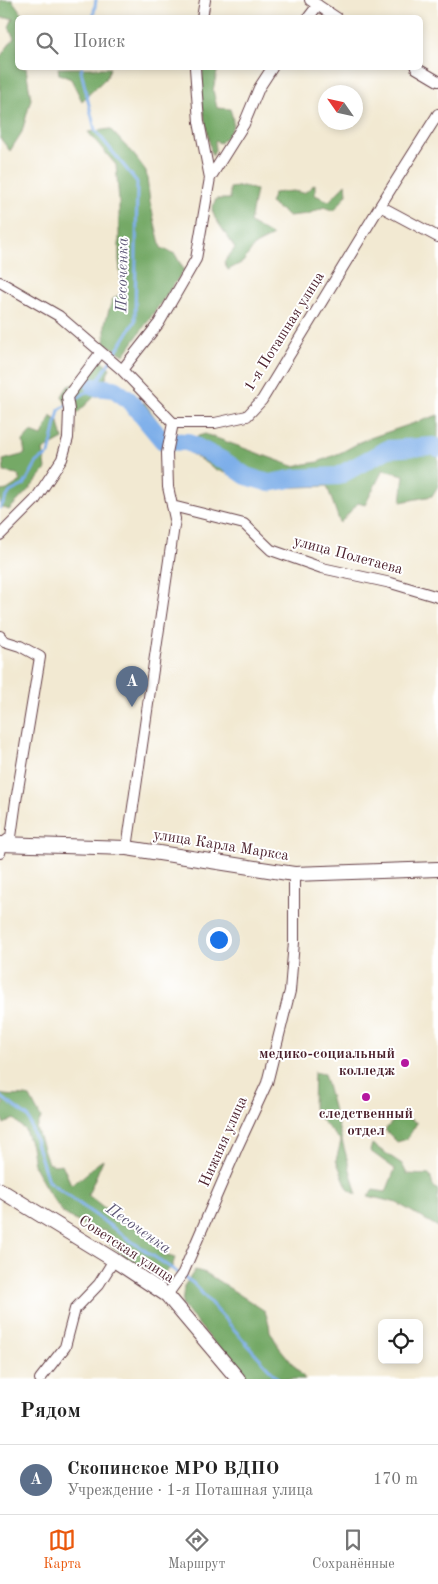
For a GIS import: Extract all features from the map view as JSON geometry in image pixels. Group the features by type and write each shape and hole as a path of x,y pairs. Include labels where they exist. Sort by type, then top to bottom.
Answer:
{"main road":[{"name":"улица Карла Маркса","path":"1,847 127,848 294,874 438,869"},
{"name":"Советская улица","path":"0,1190 166,1294 238,1379"}],"street":[{"path":"202,15 205,0"},
{"path":"309,15 314,3 333,15"},
{"path":"122,370 159,323 196,259 210,178 198,122 195,70"},
{"path":"210,178 244,124 259,88 271,70"},
{"path":"419,70 438,81"},
{"name":"1-я Поташная улица","path":"173,423 216,423 246,416 262,400 438,114"},
{"path":"380,206 438,237"},
{"path":"0,282 59,316 122,370 173,423 167,453 168,486 175,519 127,848"},
{"path":"0,535 35,500 62,459 68,438 69,410 67,397 100,352"},
{"name":"улица Полетаева","path":"172,506 244,524 271,550 322,568 391,583 438,597"},
{"path":"0,636 4,641 20,646 40,657 11,837 1,847"},
{"name":"Нижняя улица","path":"166,1294 183,1273 267,1083 290,991 294,942 294,874"},
{"path":"40,1379 65,1347 75,1309 99,1284 114,1260"}],"green space":[{"path":"0,0 12,0 23,15 15,15 15,70 26,70 31,99 22,132 10,151 0,138 0,57 14,38 9,27 13,18 0,18"},
{"path":"58,70 109,70 107,77 82,101 71,79 59,74"},
{"path":"203,70 218,70 213,90 217,108 230,109 233,124 228,135 220,143 215,141 215,150 212,156 201,99"},
{"path":"110,129 146,171 150,202 161,248 175,254 184,270 124,355 105,343 105,323 112,300 122,292 116,165 88,132"},
{"path":"315,184 315,195 329,201 346,184 347,194 334,211 324,207 308,214 289,216 270,203 274,193 293,191 304,193"},
{"path":"243,186 256,190 250,223 273,236 255,245 243,262 228,270 224,262 235,248 215,218 212,210 216,199 230,199 230,188"},
{"path":"101,360 110,368 104,383 114,384 136,401 130,409 114,395 95,396 73,417 62,396 68,386 85,382"},
{"path":"144,402 165,432 164,445 160,448 139,419"},
{"path":"438,415 438,486 432,496 401,502 404,475 383,470 365,505 358,503 340,523 327,486 269,488 217,470 190,453 195,437 205,434 293,466 318,462 364,440"},
{"path":"51,416 59,423 63,439 43,450 46,469 9,510 0,506 0,491 7,490 21,481 17,474 4,472 3,460 25,454 23,441 31,432 42,436"},
{"path":"314,1072 324,1074 357,1195 348,1189 336,1160 341,1141 321,1120 313,1106"},
{"path":"0,1094 30,1097 41,1118 36,1128 48,1163 62,1164 71,1184 103,1160 88,1195 120,1220 137,1228 150,1238 165,1255 175,1258 172,1267 163,1274 131,1262 107,1242 106,1231 92,1230 63,1213 48,1192 34,1166 31,1146 25,1130 14,1119 4,1124 1,1113 4,1103 0,1102"},
{"path":"406,1117 417,1123 407,1139 397,1142 385,1130 392,1122"},
{"path":"372,1144 402,1164 407,1174 430,1175 433,1186 438,1190 438,1227 397,1203 368,1196 373,1190 386,1192 395,1169 370,1151"},
{"path":"195,1270 206,1273 265,1311 270,1331 279,1347 305,1379 245,1379 182,1305 184,1286"}],"waterway":[{"name":"Песоченка","path":"94,15 96,0"},
{"name":"Песоченка","path":"0,508 10,492 24,485 37,462 49,454 59,410 94,387 135,321 137,182 95,130 81,70"},
{"path":"94,387 114,389 129,400 163,441 187,442 226,462 246,476 269,483 296,478 338,476 388,449 433,446 438,448"},
{"name":"Песоченка","path":"0,1096 28,1117 48,1181 193,1283 278,1379"}],"place":[{"name":"Скопинское МРО ВДПО","path":"132,707"},
{"name":"медико-социальный колледж","path":"405,1063"},
{"name":"следственный отдел","path":"366,1097"}]}
